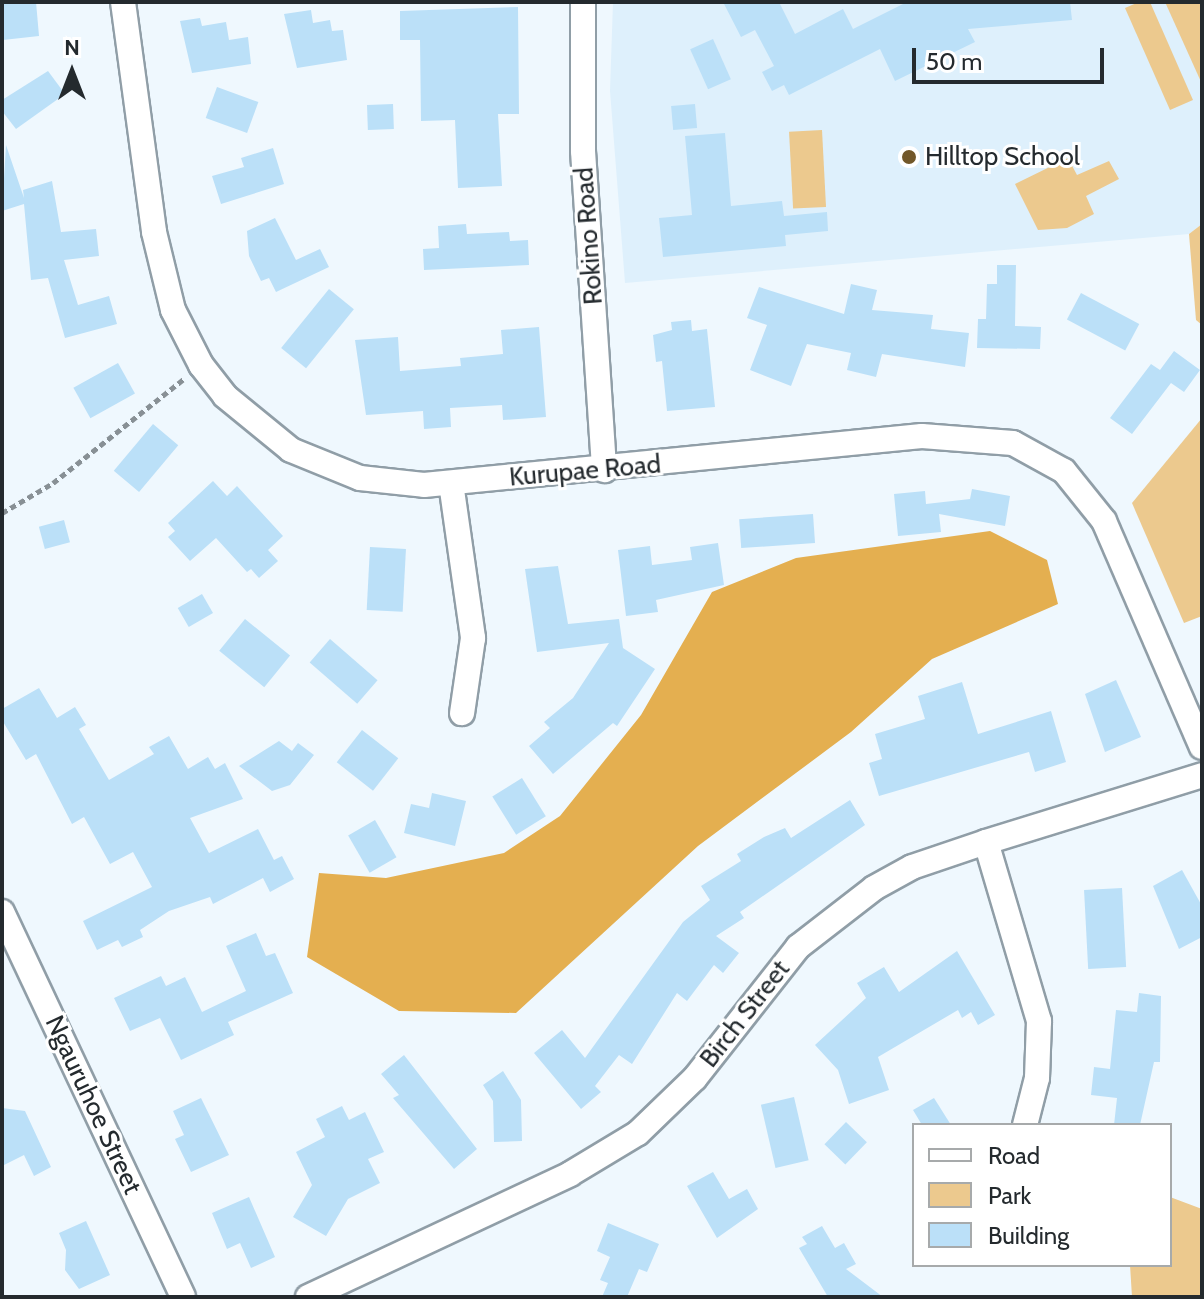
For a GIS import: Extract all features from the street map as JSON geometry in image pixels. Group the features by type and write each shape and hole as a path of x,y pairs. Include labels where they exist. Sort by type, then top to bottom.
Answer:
{"street":[{"name":"Kurupae Road","path":"123,2 163,276 173,310 201,365 254,424 324,466 391,483 451,483 604,470 922,436 988,437 1040,454 1086,493 1104,521 1202,747"},
{"name":"Rokino Road","path":"583,2 583,151 604,470"},
{"path":"451,483 473,638 462,713"},
{"name":"Birch Street","path":"308,1297 605,1155 667,1109 768,982 832,917 912,867 1202,775"},
{"path":"986,842 1039,1021 1037,1078 1026,1123"},
{"name":"Ngauruhoe Street","path":"2,912 183,1297"}],"path":[{"path":"2,513 53,483 201,365"}],"shaded area":[{"name":"Hilltop School","path":"613,2 1202,2 1202,224 1189,234 625,283 610,91"},
{"path":"990,531 1047,560 1058,604 932,659 851,732 698,846 516,1013 399,1011 307,957 319,873 386,878 504,853 560,816 641,715 712,592 796,558"}],"green space":[{"path":"1139,2 1150,2 1193,100 1170,110 1125,8"},
{"path":"1165,2 1202,2 1202,84"},
{"path":"822,130 826,207 793,209 789,132"},
{"path":"1068,158 1077,175 1109,161 1119,179 1086,196 1094,214 1067,228 1038,230 1015,184"},
{"path":"1202,224 1202,325 1196,320 1189,234"},
{"path":"1202,418 1202,616 1184,623 1132,503"},
{"path":"1172,1198 1202,1209 1202,1297 1132,1297 1130,1267 1172,1267"}],"building":[{"path":"2,2 36,2 39,36 3,40"},
{"path":"723,2 779,2 795,34 843,9 853,29 907,2 1070,2 1072,20 968,29 975,42 895,81 880,49 789,95 784,85 772,91 762,72 774,66 755,30 741,37"},
{"path":"518,7 519,114 498,114 502,186 458,188 455,120 421,121 420,40 400,40 400,11"},
{"path":"311,10 313,23 330,20 332,31 343,30 347,60 297,68 284,14"},
{"path":"200,18 202,26 226,22 229,40 248,37 251,64 192,73 180,21"},
{"path":"713,39 731,79 708,89 690,49"},
{"path":"48,71 65,94 16,129 2,111 2,100"},
{"path":"217,87 258,102 247,133 206,118"},
{"path":"393,104 394,129 368,130 367,105"},
{"path":"695,104 697,128 673,130 671,106"},
{"path":"725,133 731,206 782,201 784,216 827,212 828,231 785,235 786,246 663,257 659,218 692,215 685,136"},
{"path":"6,145 24,198 23,190 52,181 61,232 96,229 99,256 64,260 78,305 109,296 117,324 65,338 48,278 31,280 24,204 2,211"},
{"path":"273,148 284,184 221,204 212,176 244,167 241,158"},
{"path":"275,218 296,260 320,249 329,267 276,292 269,278 261,281 249,256 247,231"},
{"path":"466,224 467,234 509,232 510,241 528,240 529,265 424,270 423,249 439,248 438,226"},
{"path":"997,265 1016,265 1015,326 1041,327 1040,349 977,348 978,319 986,319 987,284 997,284"},
{"path":"851,284 877,290 872,310 933,315 931,329 969,333 965,367 882,354 876,377 847,370 851,353 807,344 791,386 750,370 767,325 747,318 759,287 844,314"},
{"path":"329,289 354,309 306,368 281,348"},
{"path":"1081,293 1139,324 1125,350 1067,319"},
{"path":"691,320 692,331 707,329 715,407 667,411 662,361 656,362 653,335 672,330 671,322"},
{"path":"539,327 546,417 503,420 502,405 450,408 451,427 424,429 423,411 366,415 355,340 398,337 400,371 461,366 460,358 503,354 501,330"},
{"path":"1174,351 1200,370 1184,392 1171,383 1132,434 1110,418 1151,364 1160,370"},
{"path":"118,363 135,394 90,418 73,388"},
{"path":"153,424 178,445 139,492 114,471"},
{"path":"213,481 227,496 237,486 283,536 268,550 278,561 259,578 251,569 247,572 216,538 190,561 168,537 175,531 168,523"},
{"path":"972,489 1010,496 1005,526 939,514 941,532 898,536 894,494 925,491 926,504 970,499"},
{"path":"813,514 815,543 741,548 739,519"},
{"path":"64,520 70,542 45,549 39,527"},
{"path":"718,543 724,585 656,600 658,612 626,616 618,550 650,546 652,565 692,560 690,547"},
{"path":"370,547 406,549 403,612 367,610"},
{"path":"558,566 568,624 619,619 623,648 655,669 617,726 613,723 553,774 529,746 550,728 544,722 573,698 609,643 537,652 525,569"},
{"path":"202,594 213,613 189,627 178,608"},
{"path":"245,619 290,656 264,687 219,651"},
{"path":"330,639 378,680 357,704 310,662"},
{"path":"1116,680 1141,737 1105,752 1085,694"},
{"path":"962,682 978,734 1051,711 1066,762 1035,772 1029,752 879,796 869,763 882,759 875,734 925,719 918,696"},
{"path":"39,688 57,718 75,707 86,725 79,729 109,780 154,754 149,747 169,736 188,769 208,757 215,769 225,763 243,799 190,818 209,853 258,829 274,860 282,856 294,879 270,892 263,878 213,904 210,897 169,911 140,930 143,937 122,947 118,940 97,950 83,921 152,887 133,852 110,864 84,817 72,824 36,754 26,760 2,720 2,709"},
{"path":"362,730 398,758 373,791 337,762"},
{"path":"279,741 292,751 298,743 314,755 290,785 272,791 239,766"},
{"path":"522,778 546,816 516,835 492,797"},
{"path":"432,793 466,801 455,846 404,833 411,804 429,808"},
{"path":"850,800 865,825 740,912 744,918 716,936 739,953 723,973 714,965 687,1001 677,993 632,1064 619,1055 595,1086 601,1092 581,1109 534,1053 562,1030 585,1058 683,922 710,900 701,886 741,861 737,854 764,837 785,828 791,838"},
{"path":"375,820 397,857 370,873 348,836"},
{"path":"1182,870 1202,906 1202,937 1179,949 1153,886"},
{"path":"1122,888 1126,967 1088,969 1084,890"},
{"path":"256,933 266,956 275,953 293,993 228,1022 234,1035 181,1060 160,1018 130,1031 114,998 161,976 166,986 185,977 202,1012 246,991 226,946"},
{"path":"957,951 995,1015 978,1025 971,1012 962,1018 958,1010 878,1057 889,1090 849,1104 838,1070 815,1045 866,998 857,983 884,967 899,992"},
{"path":"1139,993 1161,996 1160,1062 1154,1062 1140,1123 1114,1123 1117,1098 1091,1095 1094,1067 1110,1069 1116,1010 1137,1012"},
{"path":"404,1055 477,1149 454,1169 393,1098 399,1095 381,1074"},
{"path":"503,1071 521,1100 522,1141 494,1142 493,1101 483,1085"},
{"path":"794,1097 809,1160 775,1168 761,1105"},
{"path":"201,1098 229,1155 191,1172 175,1139 184,1135 173,1111"},
{"path":"934,1098 950,1123 921,1123 913,1110"},
{"path":"342,1106 349,1120 365,1112 384,1152 368,1159 380,1183 348,1199 326,1236 293,1217 312,1185 296,1152 325,1137 316,1119"},
{"path":"2,1108 25,1111 51,1167 34,1176 24,1155 2,1166"},
{"path":"846,1122 867,1142 845,1164 824,1144"},
{"path":"713,1172 729,1199 747,1189 758,1209 717,1238 687,1186"},
{"path":"249,1197 275,1257 251,1268 240,1243 227,1249 212,1213"},
{"path":"86,1221 110,1275 79,1289 65,1270 66,1250 59,1233"},
{"path":"608,1223 659,1244 647,1272 639,1269 627,1297 602,1297 608,1283 600,1280 610,1257 597,1251"},
{"path":"822,1226 835,1248 844,1243 856,1264 846,1269 883,1297 828,1297 799,1248 807,1244 802,1237"}],"place":[{"name":"Hilltop School","path":"909,157"}]}
